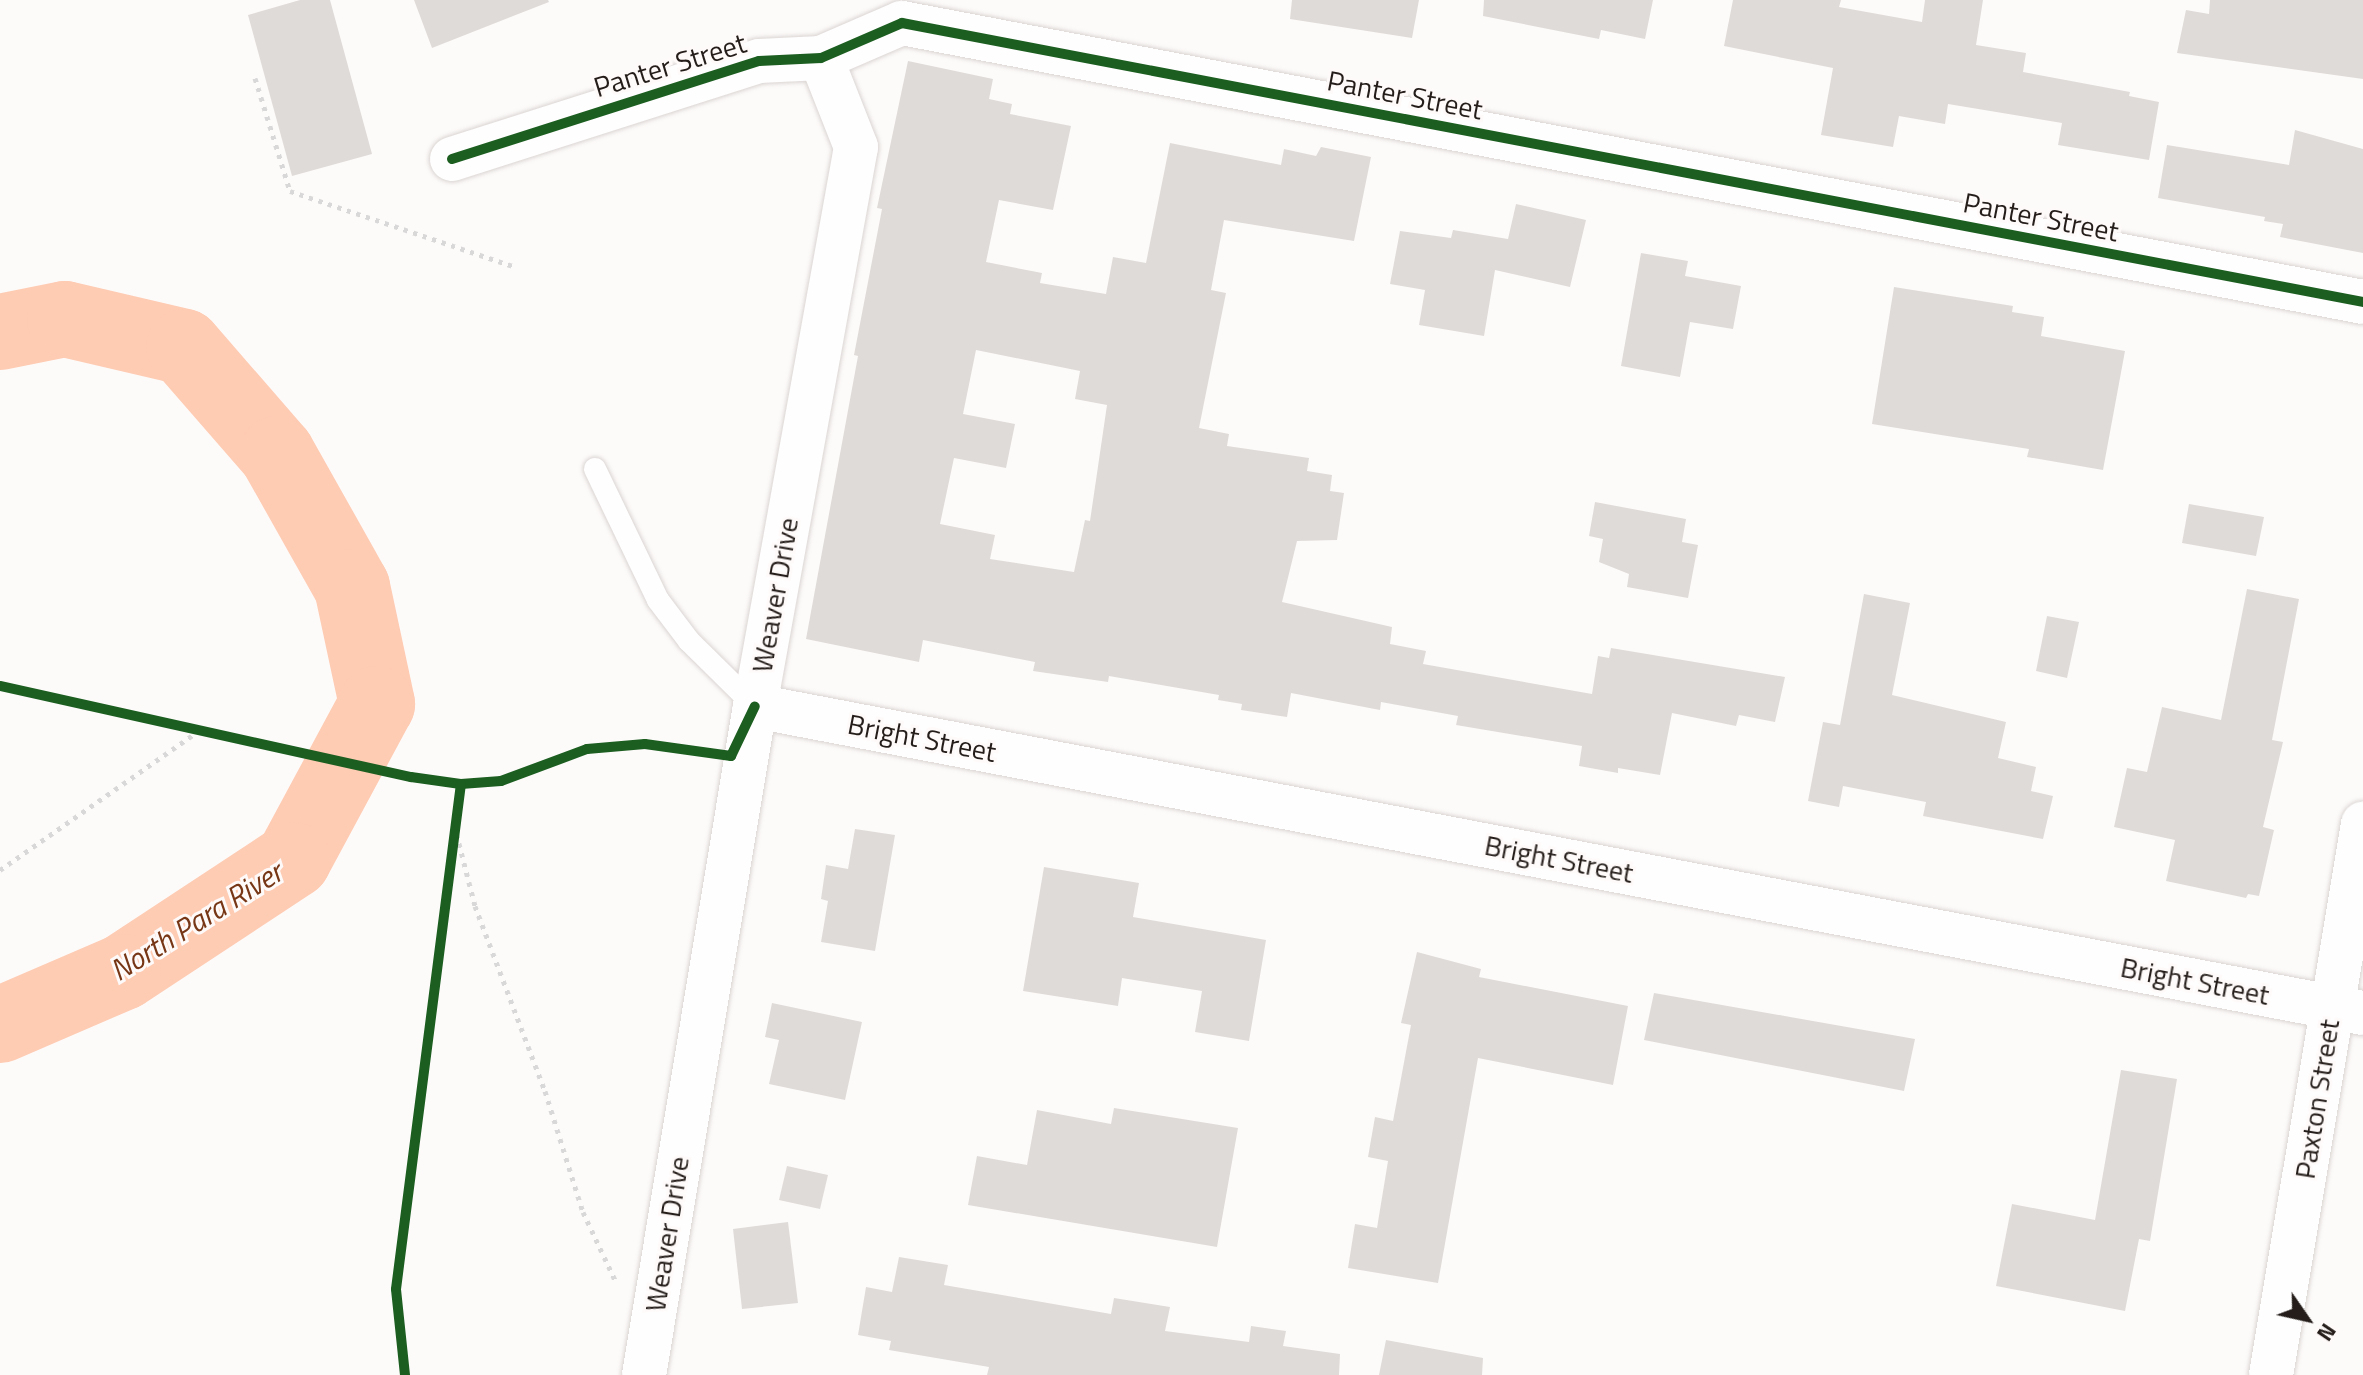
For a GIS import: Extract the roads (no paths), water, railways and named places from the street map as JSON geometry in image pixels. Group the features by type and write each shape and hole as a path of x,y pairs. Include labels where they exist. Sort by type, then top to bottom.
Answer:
{"street":[{"name":"Panter Street","path":"452,159 759,61 821,58 902,23 2363,302"},
{"name":"Weaver Drive","path":"644,1375 755,706 856,147 821,58"},
{"name":"Bright Street","path":"755,706 2347,1010"},
{"name":"Paxton Street","path":"2271,1375 2347,1010 2363,824"}],"lane":[{"path":"595,469 658,600 689,641 755,706"}],"waterway":[{"name":"North Para River","path":"0,332 65,319 184,347 277,454 352,587 377,704 293,860 123,972 0,1025"}]}
